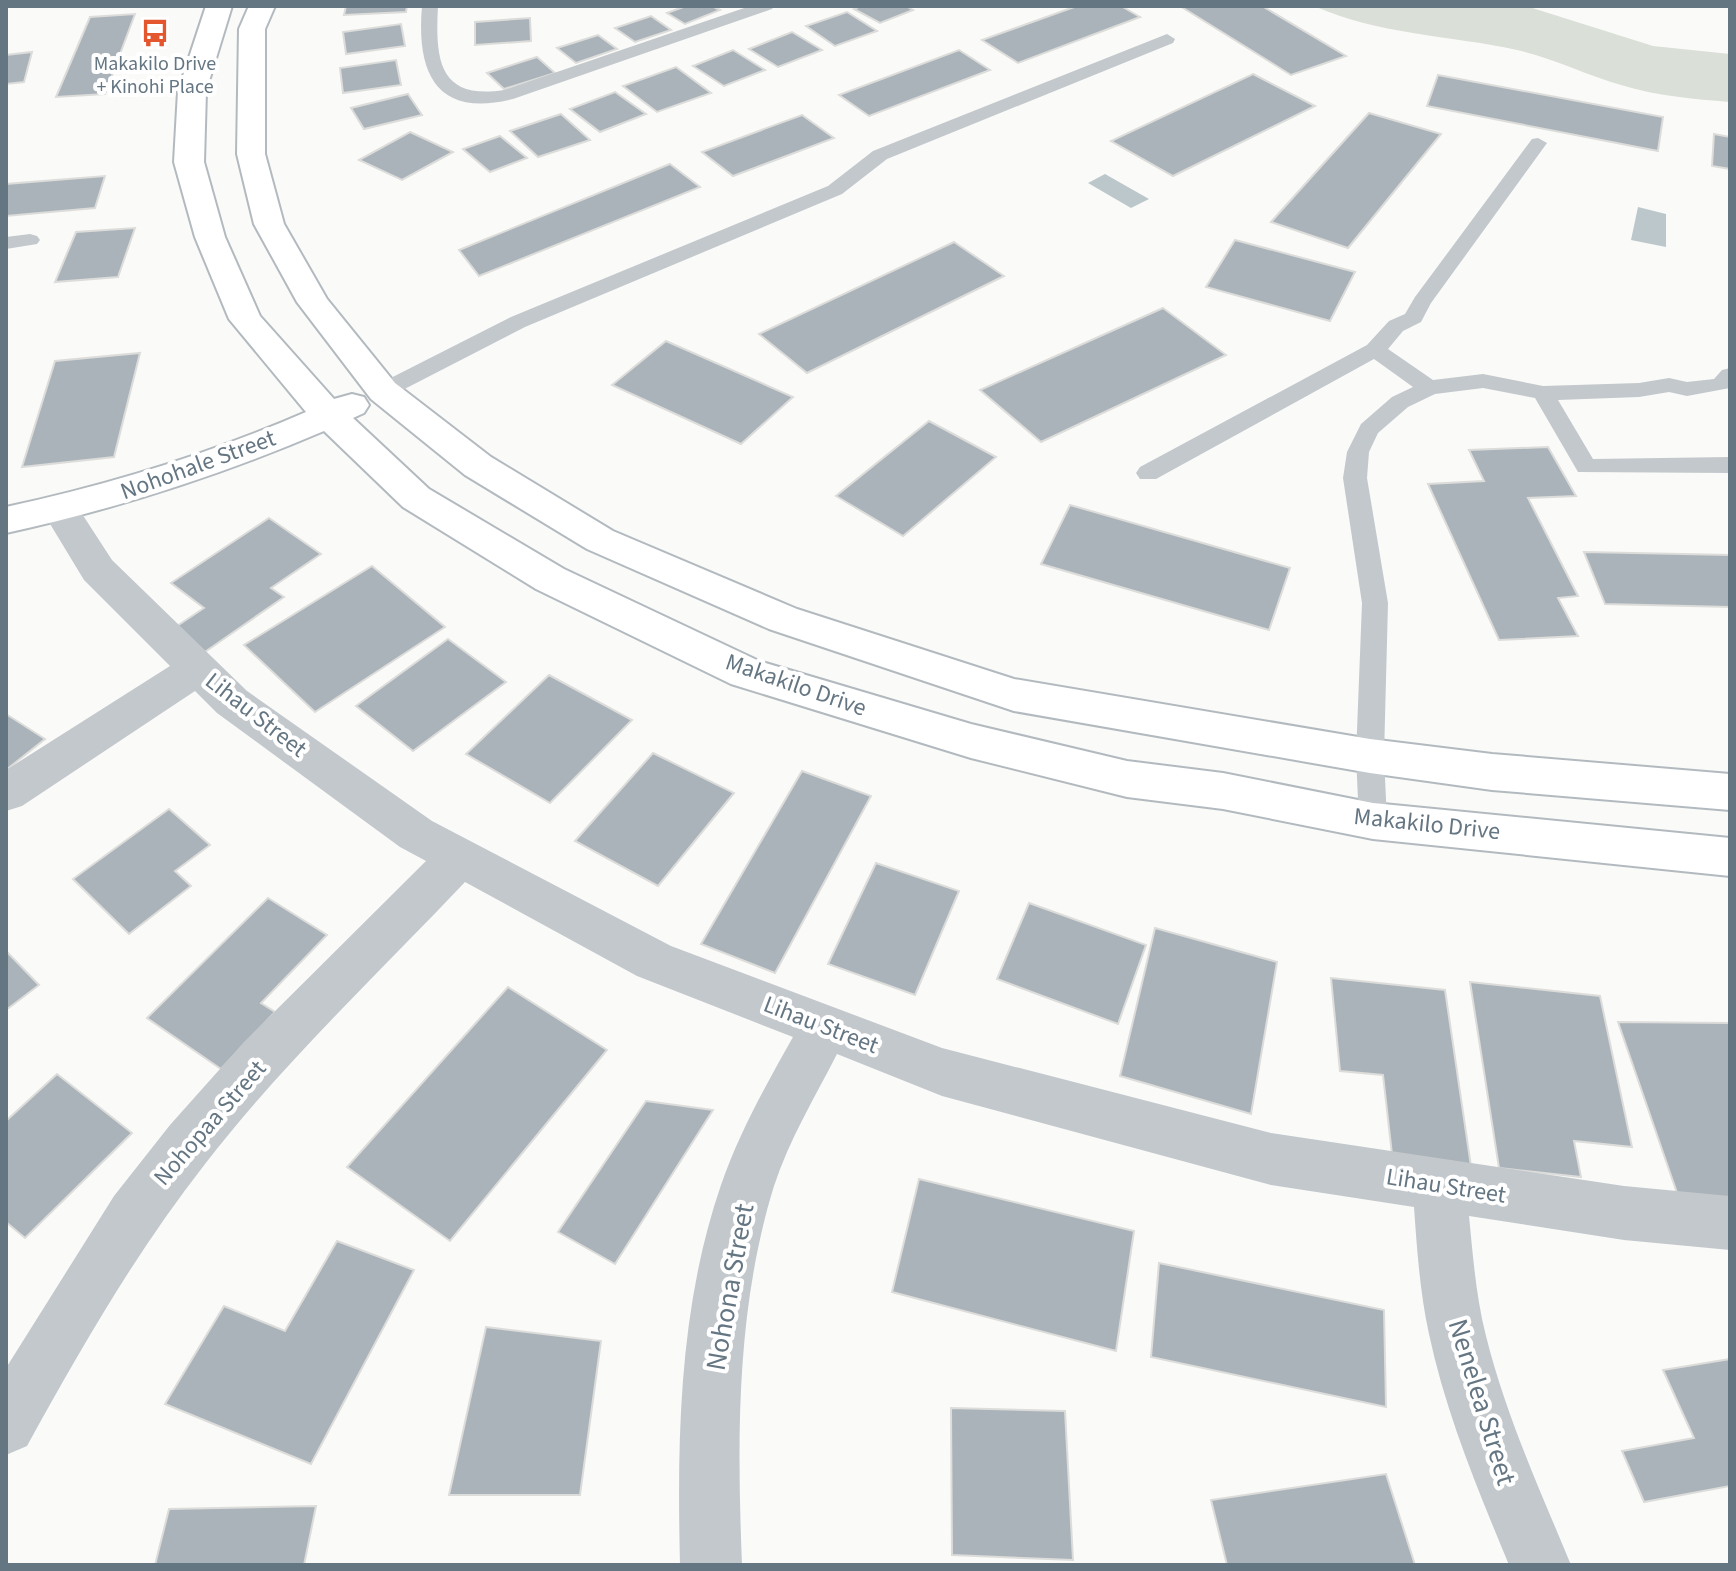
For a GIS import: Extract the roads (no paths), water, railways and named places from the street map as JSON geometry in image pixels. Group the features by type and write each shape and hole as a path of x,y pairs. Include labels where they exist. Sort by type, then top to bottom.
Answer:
{"main road":[{"name":"Makakilo Drive","path":"219,6 192,91 189,162 210,237 245,319 329,416 416,498 550,579 746,673 971,741 1127,779 1223,791 1373,821 1730,857"},
{"path":"262,6 252,29 249,88 251,154 269,224 313,302 383,391 478,466 600,540 783,619 1014,695 1370,756 1492,772 1730,792"},
{"name":"Nohohale Street","path":"6,520 111,496 222,459 383,391"}],"street":[{"name":"Lihau Street","path":"60,509 98,570 232,702 416,834 654,961 942,1072 1271,1159 1624,1213 1730,1223"},
{"path":"6,793 198,669"},
{"name":"Nohopaa Street","path":"6,1425 77,1299 154,1187 235,1090 460,857"},
{"name":"Nohona Street","path":"711,1565 707,1473 713,1368 726,1271 748,1185 792,1089 825,1027"},
{"name":"Nenelea Street","path":"1439,1185 1446,1260 1462,1354 1506,1487 1540,1565"}],"lane":[{"path":"430,6 430,33 437,76 452,93 480,99 507,95 766,6"},
{"path":"383,391 518,322 835,190 880,155 1167,39"},
{"path":"1148,473 1375,350 1396,326 1414,318 1422,301 1538,143"},
{"path":"6,243 30,240"},
{"path":"1375,350 1429,388"},
{"path":"1373,821 1370,756 1375,603 1355,465 1362,440 1378,419 1400,402 1429,388 1483,381 1543,393 1639,390 1669,385 1687,389 1720,385 1730,375"},
{"path":"1543,393 1586,467 1730,465"}],"place":[{"name":"Makakilo Drive + Kinohi Place","path":"155,33"}]}
